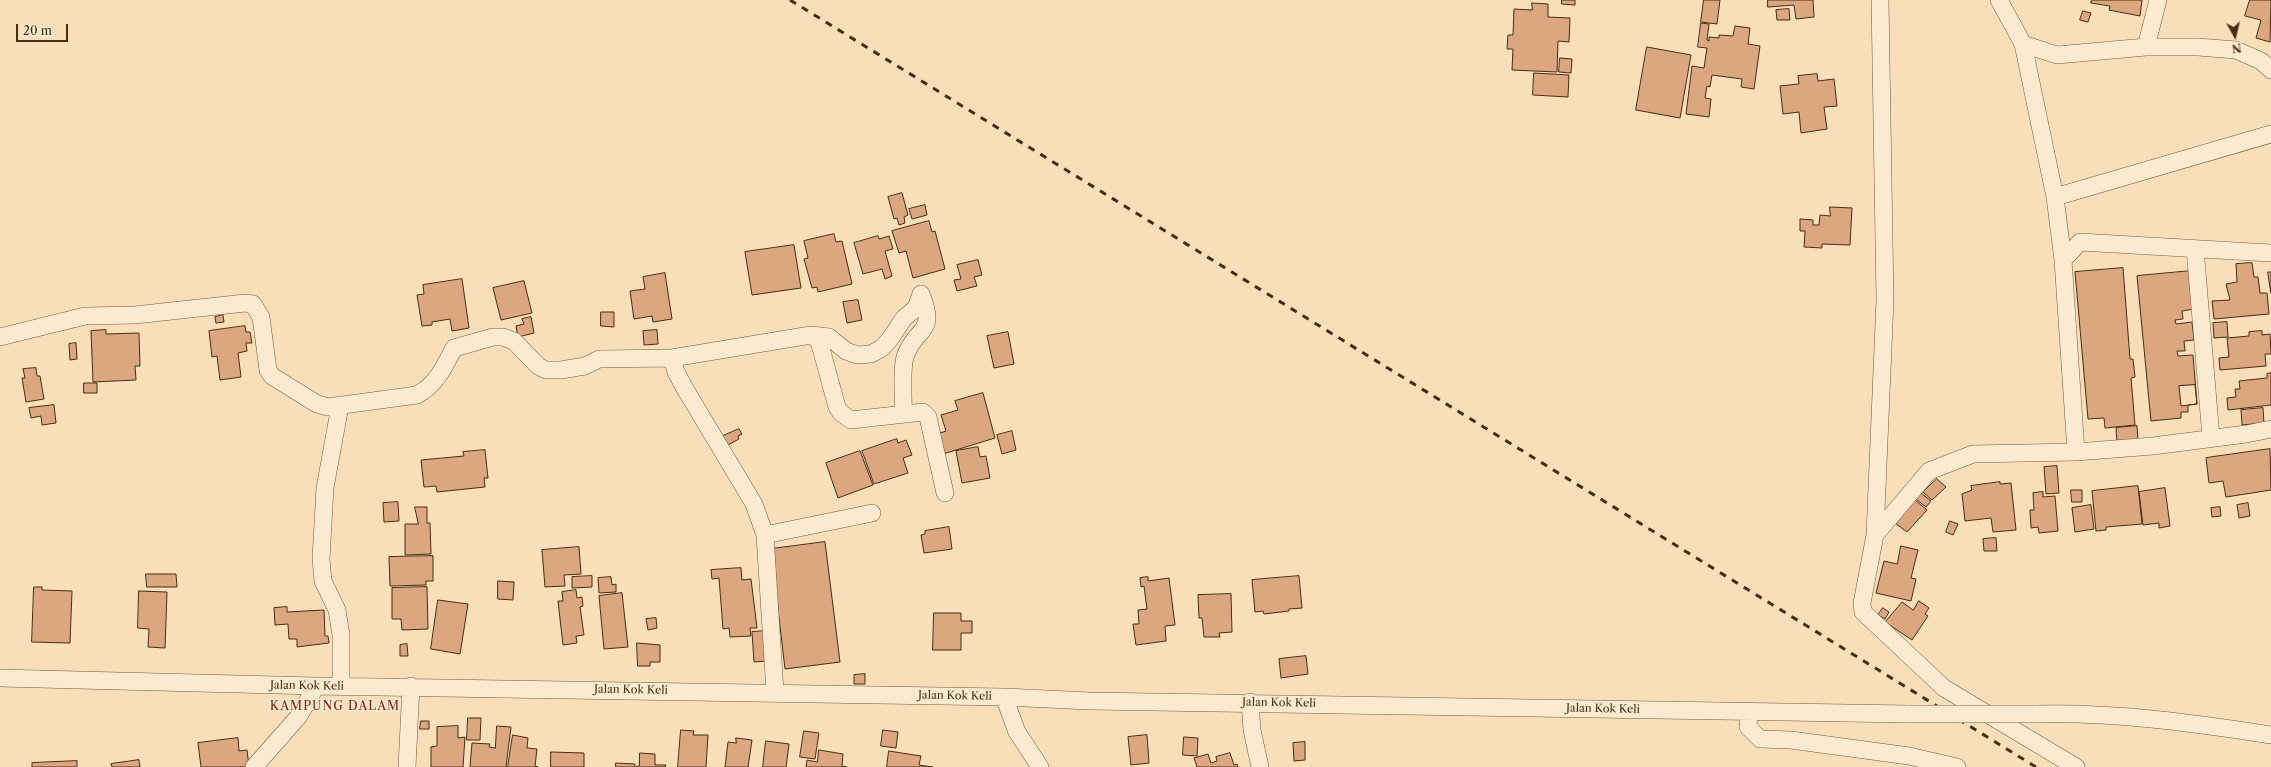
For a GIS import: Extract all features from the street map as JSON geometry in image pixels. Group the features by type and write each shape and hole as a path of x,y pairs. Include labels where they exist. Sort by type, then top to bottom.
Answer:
{"street":[{"path":"1880,0 1885,300 1875,535 1862,603 1863,612 1868,619 1944,688 2076,767"},
{"path":"1999,0 2023,44 2055,197 2064,260 2076,452"},
{"path":"2146,47 2158,0"},
{"path":"2023,44 2057,55 2146,47 2198,47 2236,50 2261,61 2271,70"},
{"path":"2055,197 2271,134"},
{"path":"2059,229 2080,242 2270,253"},
{"path":"2064,260 2080,242"},
{"path":"2195,249 2211,437"},
{"path":"0,337 85,316 135,315 245,303 253,304 261,317 268,370 272,376 317,404 328,407 417,395 430,388 440,376 454,348 493,337 503,337 514,341 538,366 546,370 561,370 586,366 599,359 672,358 811,335 829,338 846,351 857,355 871,354 882,348 904,318 916,308 921,294 927,309 928,322 905,358 903,413"},
{"path":"811,335 819,341 837,407 846,418 851,420 903,413 924,412 928,417 945,493"},
{"path":"672,358 676,372 684,387 754,504 765,534 775,692"},
{"path":"340,406 325,488 321,559 323,581 337,610 341,635 341,686"},
{"path":"1875,535 1929,471 1973,454 2076,452 2153,446 2211,437 2246,434 2271,429"},
{"path":"765,534 872,513"},
{"name":"Jalan Kok Keli","path":"0,678 316,686 411,686 775,692 1004,697 1090,701 1250,702 1910,714 2036,714 2102,716 2229,728 2271,735"},
{"path":"254,767 299,716 316,686"},
{"path":"407,767 411,686"},
{"path":"1004,697 1016,732 1040,767"},
{"path":"1250,702 1252,730 1260,767"},
{"path":"1749,711 1748,727 1760,739 1791,740 1909,756 1957,767"}],"building":[{"path":"1562,0 1575,0 1575,5 1562,4"},
{"path":"1704,0 1720,0 1717,24 1701,22"},
{"path":"1768,0 1813,0 1814,17 1796,19 1794,5 1768,7"},
{"path":"2092,0 2142,0 2140,16 2109,10 2110,6 2091,3"},
{"path":"2250,0 2271,0 2270,42 2256,38 2261,20 2245,16"},
{"path":"1532,3 1548,4 1548,17 1570,18 1569,42 1558,41 1557,72 1512,70 1513,49 1507,49 1508,35 1513,35 1514,9 1532,10"},
{"path":"1789,9 1790,20 1777,20 1776,10"},
{"path":"2083,11 2091,13 2088,22 2080,20"},
{"path":"1701,23 1709,24 1707,40 1709,41 1709,37 1719,38 1719,35 1733,36 1735,26 1750,28 1748,44 1760,46 1754,89 1741,87 1742,79 1712,75 1710,87 1707,86 1705,98 1711,99 1709,117 1686,114 1692,66 1704,68 1707,48 1698,47"},
{"path":"1647,47 1691,55 1680,118 1636,110"},
{"path":"1560,58 1572,59 1571,73 1559,72"},
{"path":"1534,73 1569,75 1568,97 1533,95"},
{"path":"1817,74 1818,81 1834,79 1837,106 1824,107 1827,129 1801,133 1799,112 1783,114 1780,86 1799,84 1798,76"},
{"path":"902,193 908,215 904,217 905,223 899,225 897,218 894,219 888,197"},
{"path":"925,205 927,215 912,219 909,209"},
{"path":"1830,207 1852,208 1850,245 1822,244 1822,248 1804,247 1805,231 1800,231 1800,219 1813,220 1813,225 1819,225 1820,215 1830,216"},
{"path":"929,221 932,232 935,231 945,269 913,278 906,251 899,253 892,231"},
{"path":"834,234 836,242 842,241 852,284 818,292 817,287 812,288 804,259 808,258 804,241"},
{"path":"878,236 879,239 889,236 893,249 885,251 892,276 885,279 882,269 863,274 854,243"},
{"path":"794,245 801,288 752,295 745,252"},
{"path":"978,260 982,275 974,277 977,286 957,291 954,280 961,279 957,265"},
{"path":"2252,263 2254,277 2258,277 2260,293 2267,293 2269,314 2214,319 2212,301 2230,300 2226,284 2237,282 2236,264"},
{"path":"2123,268 2130,359 2133,359 2135,377 2131,378 2135,425 2105,428 2104,418 2088,419 2075,272"},
{"path":"2191,271 2194,309 2182,311 2183,319 2175,320 2176,324 2192,322 2194,340 2184,341 2185,351 2177,351 2178,356 2193,355 2197,404 2188,405 2188,412 2181,412 2181,418 2151,421 2137,276"},
{"path":"2268,272 2271,272 2271,293"},
{"path":"665,273 672,319 653,322 652,316 634,319 630,291 645,289 643,277"},
{"path":"462,279 469,328 452,331 450,319 432,322 432,325 422,326 417,295 424,294 423,285"},
{"path":"524,281 532,313 501,320 493,288"},
{"path":"858,300 862,320 847,323 843,302"},
{"path":"601,312 614,312 614,327 601,326"},
{"path":"223,315 224,322 216,323 215,317"},
{"path":"531,317 534,333 518,337 516,326 524,324 522,319"},
{"path":"2227,322 2228,337 2214,338 2213,323"},
{"path":"245,326 246,332 250,332 252,343 246,343 247,351 238,353 241,377 220,380 217,356 212,357 209,331"},
{"path":"106,330 106,334 139,333 140,366 135,366 136,380 93,382 91,331"},
{"path":"657,330 658,344 644,345 643,331"},
{"path":"2262,331 2262,335 2270,334 2271,354 2265,354 2266,366 2220,370 2219,358 2229,357 2227,338 2249,336 2249,332"},
{"path":"1008,332 1014,364 994,368 987,336"},
{"path":"76,343 77,359 70,360 69,344"},
{"path":"36,368 37,376 40,376 44,399 26,402 22,378 25,378 23,369"},
{"path":"2271,373 2271,405 2228,410 2227,398 2236,397 2235,389 2240,389 2239,381 2267,378 2267,374"},
{"path":"84,383 97,383 97,393 84,393"},
{"path":"2195,385 2197,404 2181,406 2179,386"},
{"path":"983,393 995,438 943,454 937,434 946,431 941,415 958,410 955,401"},
{"path":"54,405 56,423 42,425 41,416 31,418 29,408"},
{"path":"2263,408 2264,423 2242,425 2241,410"},
{"path":"2137,426 2138,441 2117,443 2116,428"},
{"path":"739,429 742,434 738,436 739,439 728,445 723,436"},
{"path":"1012,431 1016,450 1002,454 997,435"},
{"path":"897,439 898,443 906,440 912,455 903,458 908,473 874,484 862,451"},
{"path":"978,447 980,457 986,456 990,478 962,483 956,451"},
{"path":"2270,449 2271,490 2226,497 2223,481 2209,483 2206,458"},
{"path":"485,450 488,478 484,478 485,487 437,492 436,486 424,487 421,460 464,456 463,452"},
{"path":"860,451 873,485 838,498 826,463"},
{"path":"2057,466 2059,493 2046,494 2044,467"},
{"path":"1937,479 1946,487 1932,500 1923,492"},
{"path":"2000,482 2000,484 2011,483 2016,530 1993,532 1991,518 1965,521 1962,494 1972,490 1971,486"},
{"path":"2138,486 2142,524 2106,527 2106,530 2096,531 2092,491"},
{"path":"2165,488 2170,526 2159,528 2159,523 2143,525 2139,492"},
{"path":"2071,490 2082,490 2082,502 2072,502"},
{"path":"2043,492 2043,497 2055,496 2058,531 2039,533 2038,527 2031,528 2030,510 2034,510 2033,493"},
{"path":"1921,493 1931,501 1926,507 1916,499"},
{"path":"1915,500 1927,510 1907,532 1895,523"},
{"path":"398,502 399,521 384,522 383,503"},
{"path":"2248,503 2250,516 2239,518 2237,505"},
{"path":"2091,505 2094,529 2075,532 2072,508"},
{"path":"415,507 427,507 427,523 430,523 431,554 405,555 405,524 418,524"},
{"path":"2220,507 2221,516 2212,517 2211,508"},
{"path":"1950,521 1958,524 1953,535 1946,532"},
{"path":"949,527 952,549 924,553 921,535 925,534 925,531"},
{"path":"1996,538 1997,551 1984,551 1983,539"},
{"path":"825,542 840,662 785,669 771,549"},
{"path":"1901,546 1918,550 1911,578 1916,579 1911,601 1876,593 1884,561 1897,564"},
{"path":"579,547 581,574 564,575 565,586 545,587 542,550"},
{"path":"433,556 433,581 426,581 426,585 390,586 389,557"},
{"path":"741,568 742,580 751,579 757,628 750,628 751,636 730,637 729,628 723,629 719,578 712,579 711,570"},
{"path":"146,574 176,574 177,587 147,587"},
{"path":"592,576 592,587 572,588 572,577"},
{"path":"1299,576 1302,608 1264,614 1263,611 1255,612 1252,580"},
{"path":"611,577 612,585 616,584 616,592 599,593 598,578"},
{"path":"1148,577 1148,581 1169,578 1175,625 1165,626 1166,641 1136,645 1133,624 1139,624 1138,610 1147,609 1144,586 1141,587 1140,578"},
{"path":"498,581 514,582 513,600 498,599"},
{"path":"34,587 42,587 42,590 72,591 70,643 32,642"},
{"path":"427,587 428,629 402,630 401,619 392,619 392,588"},
{"path":"576,590 577,598 582,597 583,606 580,607 584,635 576,636 577,643 563,645 558,601 563,601 562,592"},
{"path":"139,591 167,592 165,648 148,647 149,629 138,628"},
{"path":"622,593 628,647 604,649 599,596"},
{"path":"1231,594 1232,632 1219,633 1220,637 1204,637 1202,618 1199,618 1198,595"},
{"path":"438,600 468,604 460,654 431,649"},
{"path":"1919,601 1929,608 1925,614 1928,616 1912,640 1885,622 1902,602 1913,610"},
{"path":"287,607 287,612 324,610 325,636 328,636 329,643 297,647 297,639 289,639 288,624 275,625 274,608"},
{"path":"1883,608 1889,612 1885,619 1878,615"},
{"path":"934,613 961,613 961,621 972,621 972,633 961,633 961,650 933,650"},
{"path":"656,618 657,628 648,630 646,619"},
{"path":"765,631 768,661 754,662 752,632"},
{"path":"637,643 660,645 660,662 650,662 650,666 638,666"},
{"path":"407,644 408,656 400,656 400,645"},
{"path":"1306,656 1308,674 1281,678 1279,659"},
{"path":"865,674 865,684 854,684 854,675"},
{"path":"468,718 481,718 480,740 467,740"},
{"path":"421,721 429,721 429,729 420,729"},
{"path":"458,726 458,738 465,737 463,767 431,767 431,747 437,746 437,727"},
{"path":"497,726 511,727 506,767 470,767 472,743 490,744 489,747 495,748"},
{"path":"681,730 694,731 693,735 708,735 706,767 678,767"},
{"path":"883,730 898,732 896,748 881,746"},
{"path":"804,731 819,733 815,759 800,757"},
{"path":"513,735 528,738 527,748 537,749 535,766 538,767 508,767"},
{"path":"1147,735 1149,763 1131,765 1128,737"},
{"path":"1184,737 1198,738 1197,756 1183,755"},
{"path":"238,738 239,751 247,750 249,767 201,767 198,743"},
{"path":"736,738 752,740 748,767 725,767 728,742 736,743"},
{"path":"766,741 789,744 786,767 763,767"},
{"path":"1305,742 1305,760 1294,761 1293,743"},
{"path":"819,750 843,754 842,766 847,767 806,767 807,760 817,762"},
{"path":"889,751 921,756 919,765 933,767 887,767"},
{"path":"551,752 584,753 584,767 551,767"},
{"path":"640,753 655,754 655,765 666,765 665,767 636,767 639,766"},
{"path":"1230,753 1234,765 1237,764 1238,767 1197,767 1194,758 1208,754 1211,763 1217,761 1216,757"},
{"path":"139,760 140,767 112,767 111,764"},
{"path":"77,761 77,767 32,767 32,763"},
{"path":"616,763 635,764 635,767 616,767"}],"railway":[{"path":"790,0 2036,767"}],"district":[{"name":"KAMPUNG DALAM","path":"335,707"}]}
